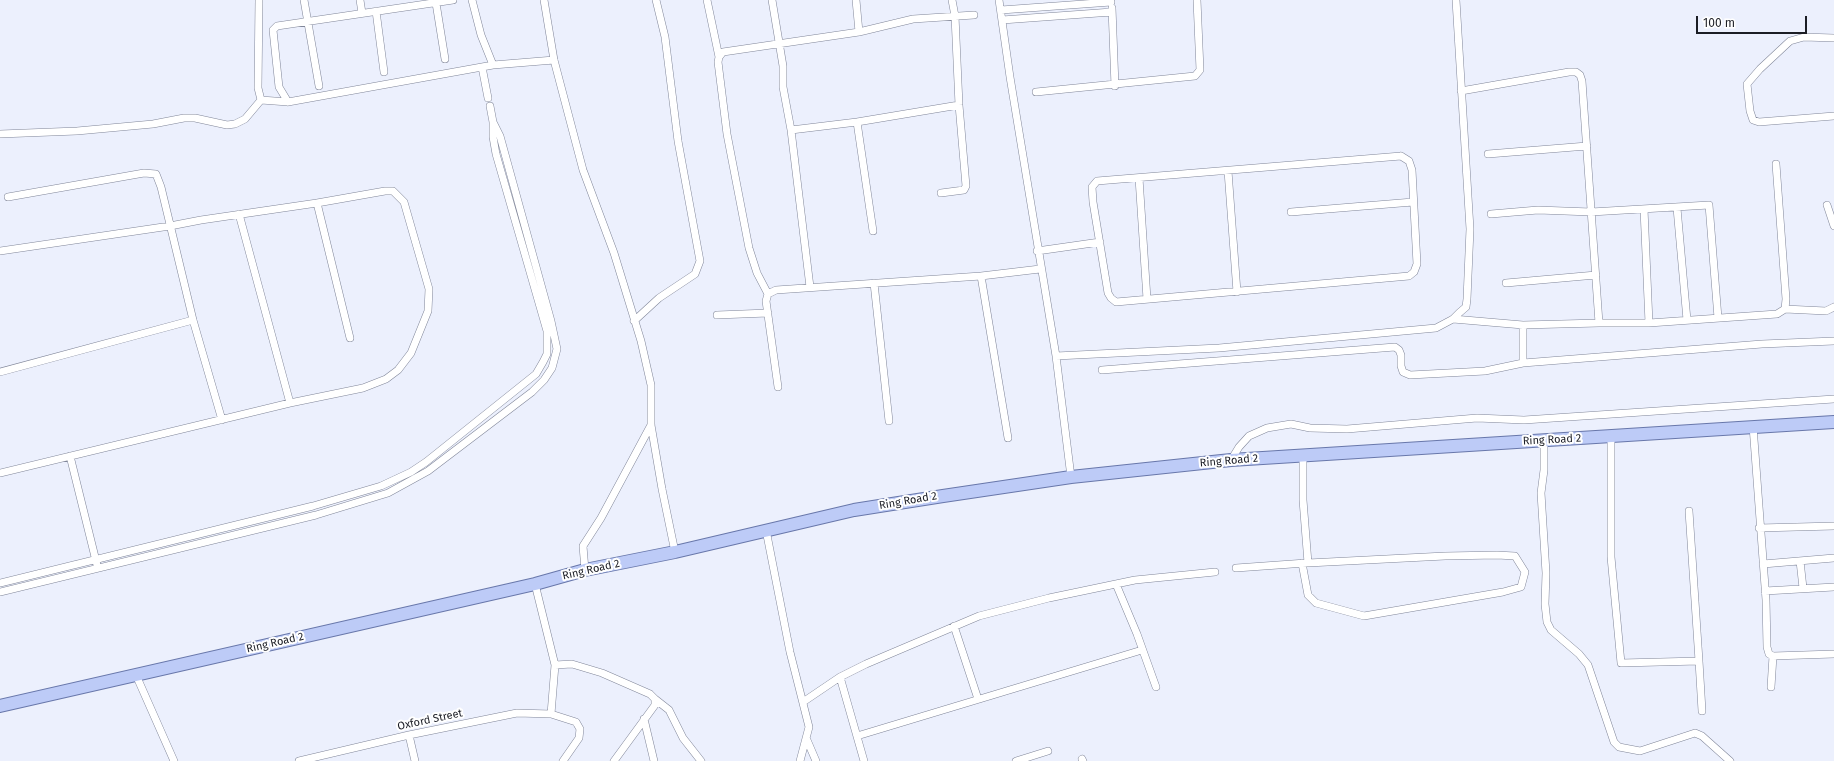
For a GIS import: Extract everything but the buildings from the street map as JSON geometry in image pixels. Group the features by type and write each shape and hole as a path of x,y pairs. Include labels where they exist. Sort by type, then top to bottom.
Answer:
{"main road":[{"name":"Ring Road 2","path":"0,706 535,584 585,570 676,552 862,509 1071,477 1232,460 1834,422"}],"street":[{"path":"259,0 258,88 261,100"},
{"path":"304,0 306,21 319,86"},
{"path":"360,0 362,13"},
{"path":"288,102 279,87 273,30 277,26 376,11 416,3 453,0"},
{"path":"472,0 481,36 494,65"},
{"path":"544,0 554,60 583,170 614,253 634,321 650,385 651,425 662,489 676,552"},
{"path":"634,321 659,298 695,274 700,261 678,141 665,37 656,0"},
{"path":"706,0 719,57 718,62 727,134 749,248 757,274 768,294 766,301 778,387"},
{"path":"772,0 780,44 783,87 791,130 810,286"},
{"path":"856,0 859,32"},
{"path":"941,193 966,189 959,105 955,16 952,0"},
{"path":"999,0 1037,252 1056,356 1071,477"},
{"path":"1036,92 1114,86 1195,76 1199,74 1197,0"},
{"path":"1056,356 1219,348 1436,328 1453,319 1466,306 1470,229 1456,0"},
{"path":"1001,10 1111,1 1114,86"},
{"path":"436,2 445,59"},
{"path":"376,11 384,72"},
{"path":"1002,20 1112,12"},
{"path":"719,57 723,52 859,32 913,19 974,15"},
{"path":"1834,38 1804,37 1790,41 1760,69 1747,84 1750,110 1753,120 1759,122 1834,116"},
{"path":"261,100 288,102 494,65 554,60"},
{"path":"482,67 488,98"},
{"path":"1461,91 1576,72 1580,75 1582,81 1587,146 1599,323"},
{"path":"0,134 77,131 153,124 184,118 195,118 227,125 235,124 245,119 261,100"},
{"path":"791,130 857,122 959,105"},
{"path":"0,583 313,506 381,486 411,472 486,415 536,374 546,354 547,331 500,136 493,122 490,106"},
{"path":"857,122 873,231"},
{"path":"1488,154 1587,146"},
{"path":"1401,156 1409,161 1412,170 1417,264 1414,272 1409,276 1116,302 1110,298 1092,187 1097,181 1139,178 1401,156"},
{"path":"1776,164 1786,299 1785,309"},
{"path":"1228,171 1237,292"},
{"path":"8,197 152,173 156,174 162,187 193,320 222,420"},
{"path":"1139,178 1147,299"},
{"path":"0,251 170,226 385,191 393,191 404,202 429,289 428,310 411,353 398,370 386,379 363,388 290,403 0,473"},
{"path":"1291,212 1413,202"},
{"path":"317,203 350,338"},
{"path":"1491,214 1538,210 1591,212 1644,210 1709,205 1718,318"},
{"path":"1827,205 1834,226"},
{"path":"1677,208 1687,320"},
{"path":"1644,210 1649,323"},
{"path":"239,214 290,403"},
{"path":"1037,252 1100,242"},
{"path":"0,592 316,515 373,498 408,483 428,471 532,392 544,380 552,368 557,349 551,321 531,262"},
{"path":"768,294 776,290 810,286 981,276 1040,269"},
{"path":"1506,283 1596,275"},
{"path":"981,276 1008,438"},
{"path":"874,283 889,421"},
{"path":"1453,319 1523,325 1649,323 1777,314 1785,309 1826,311 1834,307"},
{"path":"717,315 768,313"},
{"path":"0,372 193,320"},
{"path":"1522,363 1523,325"},
{"path":"1102,370 1395,347 1399,350 1401,355 1401,366 1403,372 1410,375 1484,371 1522,363 1762,344 1834,341"},
{"path":"1232,460 1239,447 1249,436 1267,428 1291,424 1310,428 1347,428 1477,418 1524,420 1834,399"},
{"path":"585,570 583,546 601,518 651,425"},
{"path":"1753,426 1759,528 1765,590 1768,654 1773,656 1834,654"},
{"path":"1611,437 1611,557 1621,663 1699,661"},
{"path":"1544,440 1544,470 1541,493 1546,573 1545,604 1547,622 1550,630 1579,654 1588,665 1614,742 1619,747 1640,751 1695,733 1702,736 1730,761"},
{"path":"70,456 98,569"},
{"path":"1236,568 1305,563 1445,556 1515,556 1525,572 1520,587 1503,592 1364,616 1316,603 1308,595 1305,563 1302,500 1303,456"},
{"path":"313,506 316,515"},
{"path":"1689,511 1702,711"},
{"path":"1759,528 1834,526"},
{"path":"766,530 789,645 809,727 800,761"},
{"path":"1763,564 1834,558"},
{"path":"1800,561 1803,588"},
{"path":"803,702 840,677 954,626 986,615 1050,598 1135,580 1215,572"},
{"path":"535,584 555,665 551,714"},
{"path":"1116,584 1156,687"},
{"path":"1765,590 1834,587"},
{"path":"954,626 978,699"},
{"path":"857,736 1142,650"},
{"path":"1771,687 1773,656"},
{"path":"555,665 572,664 602,673 650,694 668,710 684,738 701,761"},
{"path":"136,675 174,761"},
{"path":"840,677 864,761"},
{"path":"614,761 654,705 655,699"},
{"name":"Oxford Street","path":"298,761 409,735 517,713 551,714 576,722 580,729 579,738 564,761"},
{"path":"644,719 654,761"},
{"path":"409,735 415,761"},
{"path":"806,740 816,761"},
{"path":"1016,761 1048,751"}]}
